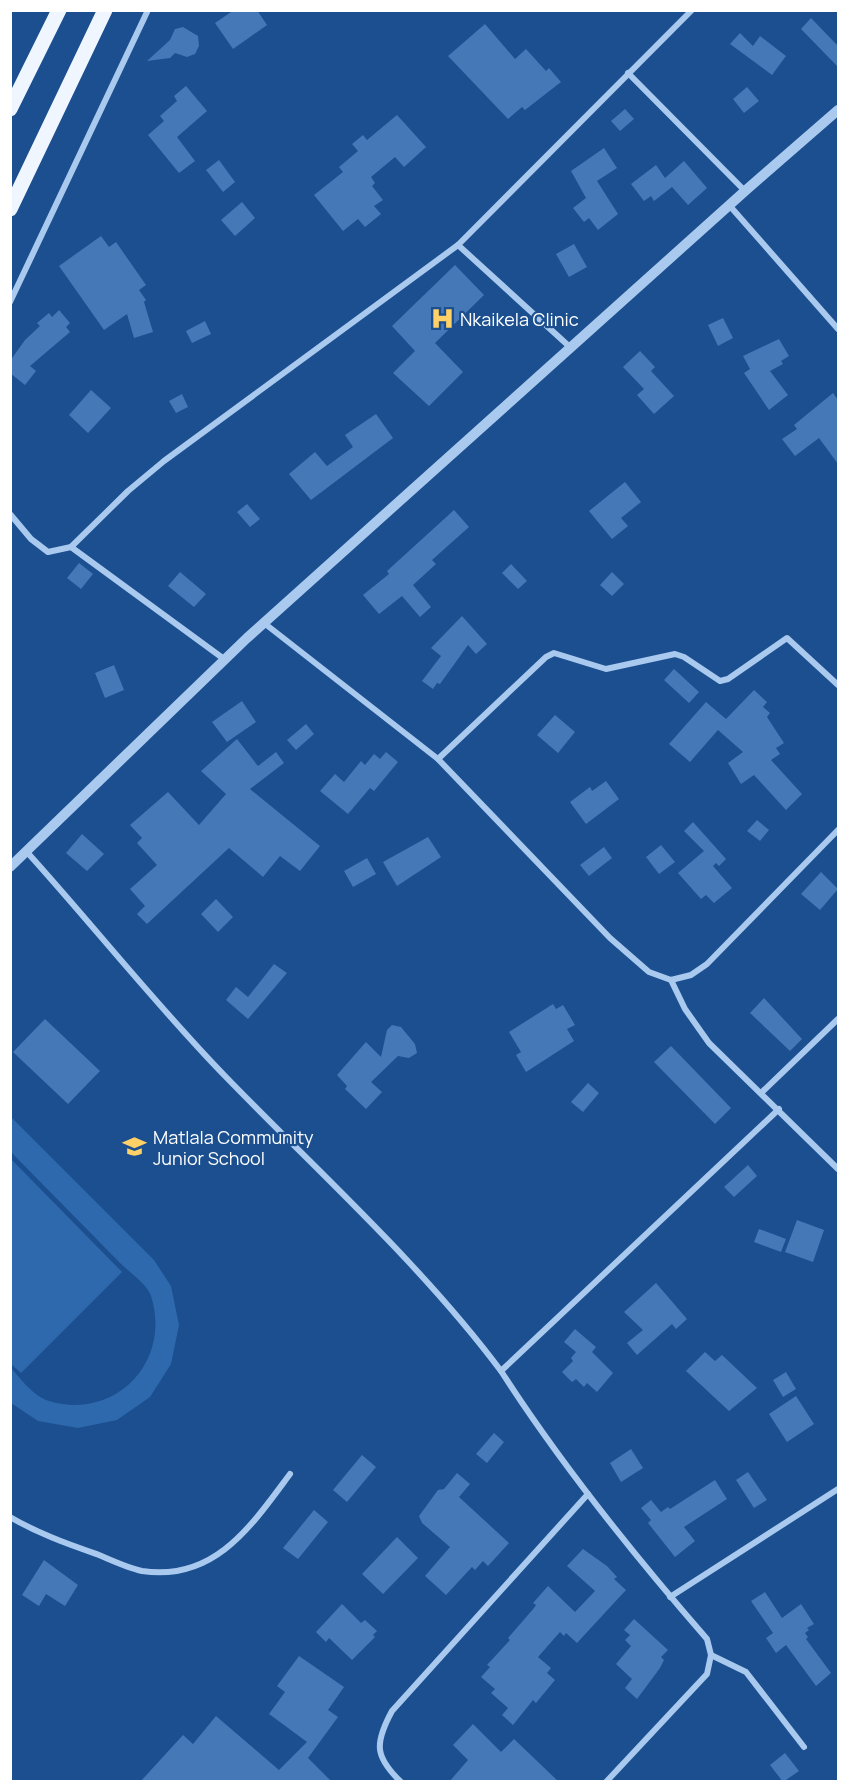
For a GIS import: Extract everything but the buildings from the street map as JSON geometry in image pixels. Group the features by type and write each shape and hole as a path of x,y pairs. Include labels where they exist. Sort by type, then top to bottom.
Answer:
{"main road":[{"path":"10,109 59,10"},
{"path":"10,208 105,10"}],"street":[{"path":"10,302 148,10"},
{"path":"10,514 40,548 48,552 71,547 164,461 458,245 692,10"},
{"path":"628,74 745,191"},
{"path":"10,867 264,623 729,205 838,110"},
{"path":"729,205 838,329"},
{"path":"458,245 571,348"},
{"path":"71,547 225,659"},
{"path":"264,623 438,759 610,938 649,972 671,980 691,975 707,964 838,830"},
{"path":"438,759 554,652 606,669 675,654 684,657 720,681 728,679 787,638 838,685"},
{"path":"26,851 98,931 158,1006 447,1303 501,1371 558,1455 588,1494 670,1597 707,1639 711,1655 707,1674 606,1782"},
{"path":"671,980 685,1009 709,1043 838,1169"},
{"path":"761,1092 838,1019"},
{"path":"501,1371 779,1109"},
{"path":"10,1517 38,1533 141,1570 176,1572 203,1565 227,1548 262,1511 290,1474"},
{"path":"670,1597 838,1489"},
{"path":"401,1782 384,1765 380,1753 385,1725 392,1711 588,1494"},
{"path":"711,1655 746,1672 804,1747"}],"shaded area":[{"path":"10,1116 154,1260 171,1286 179,1325 171,1364 150,1397 117,1420 78,1428 38,1421 11,1403 11,1368 33,1391 49,1401 73,1405 96,1402 116,1394 133,1381 145,1364 153,1343 155,1320 151,1296 146,1287 11,1152"},
{"path":"11,1159 122,1272 21,1373 10,1363"}],"place":[{"name":"Nkaikela Clinic","path":"442,319"},
{"name":"Matlala Community Junior School","path":"135,1147"}]}
